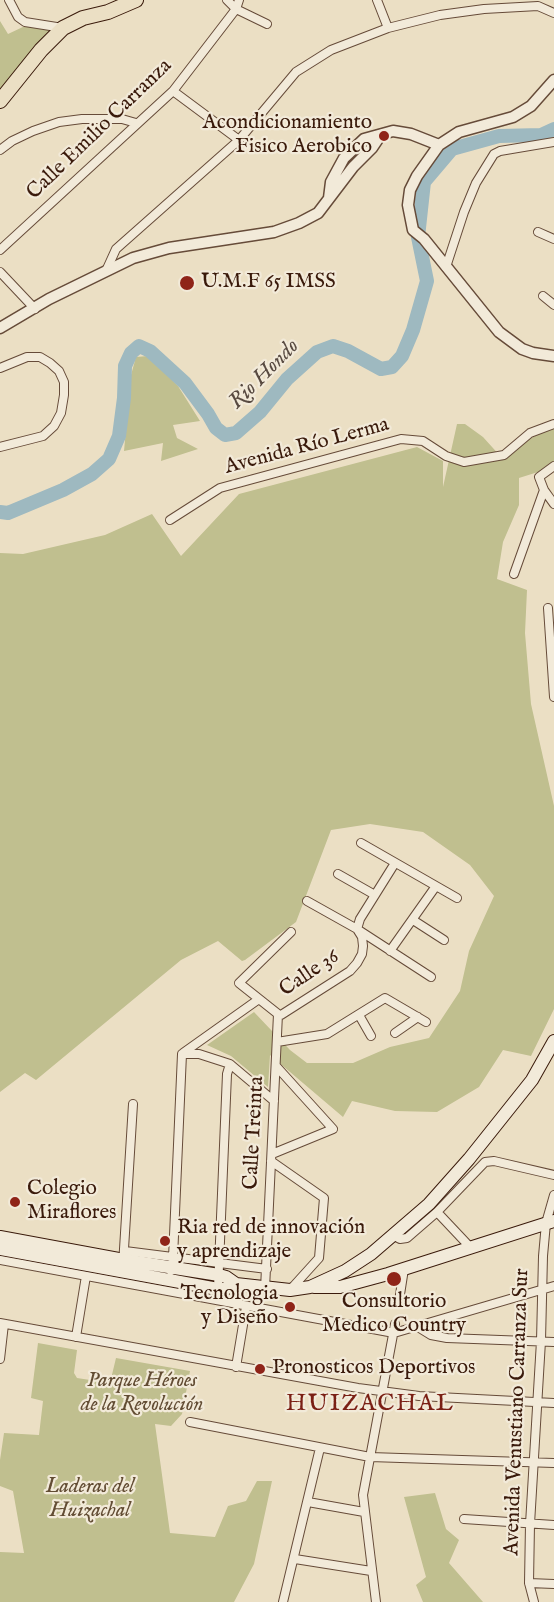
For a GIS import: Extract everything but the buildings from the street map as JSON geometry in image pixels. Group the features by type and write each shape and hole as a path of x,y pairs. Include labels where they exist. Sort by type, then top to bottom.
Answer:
{"main road":[{"path":"0,101 41,50 63,28 83,18 108,12 136,0"},
{"path":"310,1287 345,1271 371,1254 429,1204 469,1159 532,1080 554,1041"},
{"path":"0,1236 171,1269 219,1269 236,1284 290,1290 340,1287 550,1222"},
{"path":"0,1249 124,1261"},
{"path":"171,1269 218,1289 236,1284"}],"street":[{"path":"9,0 18,16 25,22 63,28"},
{"path":"227,0 267,24"},
{"path":"377,0 388,28"},
{"name":"Calle Emilio Carranza","path":"0,250 173,91 237,4"},
{"path":"106,272 116,249 239,140 296,72 331,50 388,28 440,15 484,9 538,6 554,13"},
{"path":"554,80 531,106 513,117 459,132 439,145 417,176 410,190 408,205 413,230 424,239 483,314 509,340 522,349 554,356"},
{"path":"173,91 239,140"},
{"path":"0,150 12,141 33,131 59,122 122,119 136,123"},
{"path":"0,328 49,299 133,258 169,248 274,232 299,223 318,213 353,167 372,148 380,135 393,131 411,134 439,145"},
{"path":"446,267 476,183 494,154 554,142"},
{"path":"538,232 554,239"},
{"path":"0,272 35,309"},
{"path":"543,296 554,305"},
{"path":"0,368 27,357 40,357 59,371 64,382 64,395 61,413 54,426 43,436 0,447"},
{"name":"Avenida Río Lerma","path":"170,520 220,488 401,439 423,441 446,456 465,462 504,455 530,433 554,424"},
{"path":"554,466 538,477 554,504"},
{"path":"514,574 544,490"},
{"path":"548,608 554,697"},
{"path":"361,843 457,898"},
{"name":"Calle 36","path":"278,1014 281,1015 350,971 357,963 363,946 362,937 357,929 395,863"},
{"path":"338,874 375,895"},
{"path":"390,951 436,886"},
{"path":"307,901 357,929 431,977"},
{"path":"412,920 444,940"},
{"path":"278,1014 239,983 291,932"},
{"path":"277,1042 327,1034 386,998 422,1019 395,1033"},
{"path":"182,1054 259,999"},
{"name":"Calle Treinta","path":"265,1289 278,1014"},
{"path":"359,1015 371,1036"},
{"path":"182,1054 199,1054 230,1064 274,1101"},
{"path":"133,1104 124,1261 171,1269 182,1054"},
{"path":"218,1289 227,1074 230,1064"},
{"path":"276,1066 333,1129 272,1157 324,1198 319,1258 290,1290"},
{"path":"394,1236 400,1239 407,1238 438,1212 484,1162 494,1161 554,1176"},
{"name":"Avenida Venustiano Carranza Sur","path":"534,1602 529,1583 532,1462 541,1341 542,1289 554,1195"},
{"path":"438,1212 470,1247"},
{"path":"0,1260 246,1307 395,1328 418,1327 554,1286"},
{"path":"219,1269 267,1269"},
{"path":"399,1301 404,1269"},
{"path":"76,1337 86,1276"},
{"path":"236,1366 246,1307"},
{"path":"0,1359 2,1324 381,1391 419,1396 554,1403"},
{"path":"418,1327 431,1335 447,1338 554,1342"},
{"path":"376,1602 363,1495 381,1391 395,1328"},
{"path":"190,1422 370,1457 554,1463"},
{"path":"283,1602 309,1502 320,1448"},
{"path":"309,1502 364,1512"},
{"path":"464,1519 554,1525"},
{"path":"295,1559 371,1571"},
{"path":"529,1583 554,1584"}],"green space":[{"path":"0,21 8,34 25,26 52,30 0,90"},
{"path":"148,356 178,386 200,421 173,425 177,438 198,449 161,461 163,443 124,451 131,375 136,357"},
{"path":"457,424 465,424 483,437 502,458 525,441 554,427 554,462 538,472 519,478 519,505 503,542 497,579 527,590 525,633 531,704 554,806 554,1009 531,1056 503,1050 479,1087 437,1112 395,1111 352,1101 343,1117 270,1055 268,1087 231,1056 207,1045 254,1012 290,1050 307,1063 353,1063 390,1047 429,1038 460,991 469,951 494,896 470,865 423,832 370,824 331,830 296,922 245,960 242,961 218,941 181,960 36,1080 25,1073 0,1092 0,553 23,554 105,535 152,514 181,556 239,494 417,447 443,461 443,487"},
{"name":"Laderas del Huizachal","path":"38,1343 77,1350 74,1373 77,1378 110,1383 116,1358 190,1371 182,1414 171,1426 155,1424 170,1533 215,1537 228,1506 246,1501 257,1481 272,1481 254,1564 234,1602 0,1602 0,1552 24,1553 13,1491 0,1486 0,1460 4,1433 39,1435 43,1401 31,1398"},
{"path":"435,1493 446,1529 459,1540 449,1563 483,1602 423,1602 416,1585 426,1577 404,1497"}],"waterway":[{"name":"Rio Hondo","path":"0,512 8,513 63,490 92,474 109,459 119,436 125,366 131,353 139,346 150,351 185,383 216,428 225,435 236,433 260,412 287,379 317,352 333,346 348,351 381,369 392,367 402,356 413,330 427,281 418,237 424,182 452,149 499,136 541,135 554,129"}],"place":[{"name":"Acondicionamiento Fisico Aerobico","path":"384,136"},
{"name":"U.M.F 65 IMSS","path":"187,283"},
{"name":"Colegio Miraflores","path":"15,1202"},
{"name":"Ria red de innovación y aprendizaje","path":"165,1241"},
{"name":"Consultorio Medico Country","path":"394,1279"},
{"name":"Tecnologia y Diseño","path":"290,1307"},
{"name":"Pronosticos Deportivos","path":"260,1369"}],"district":[{"name":"HUIZACHAL","path":"370,1405"}],"park label":[{"name":"Parque Héroes de la Revolución","path":"142,1394"}]}
